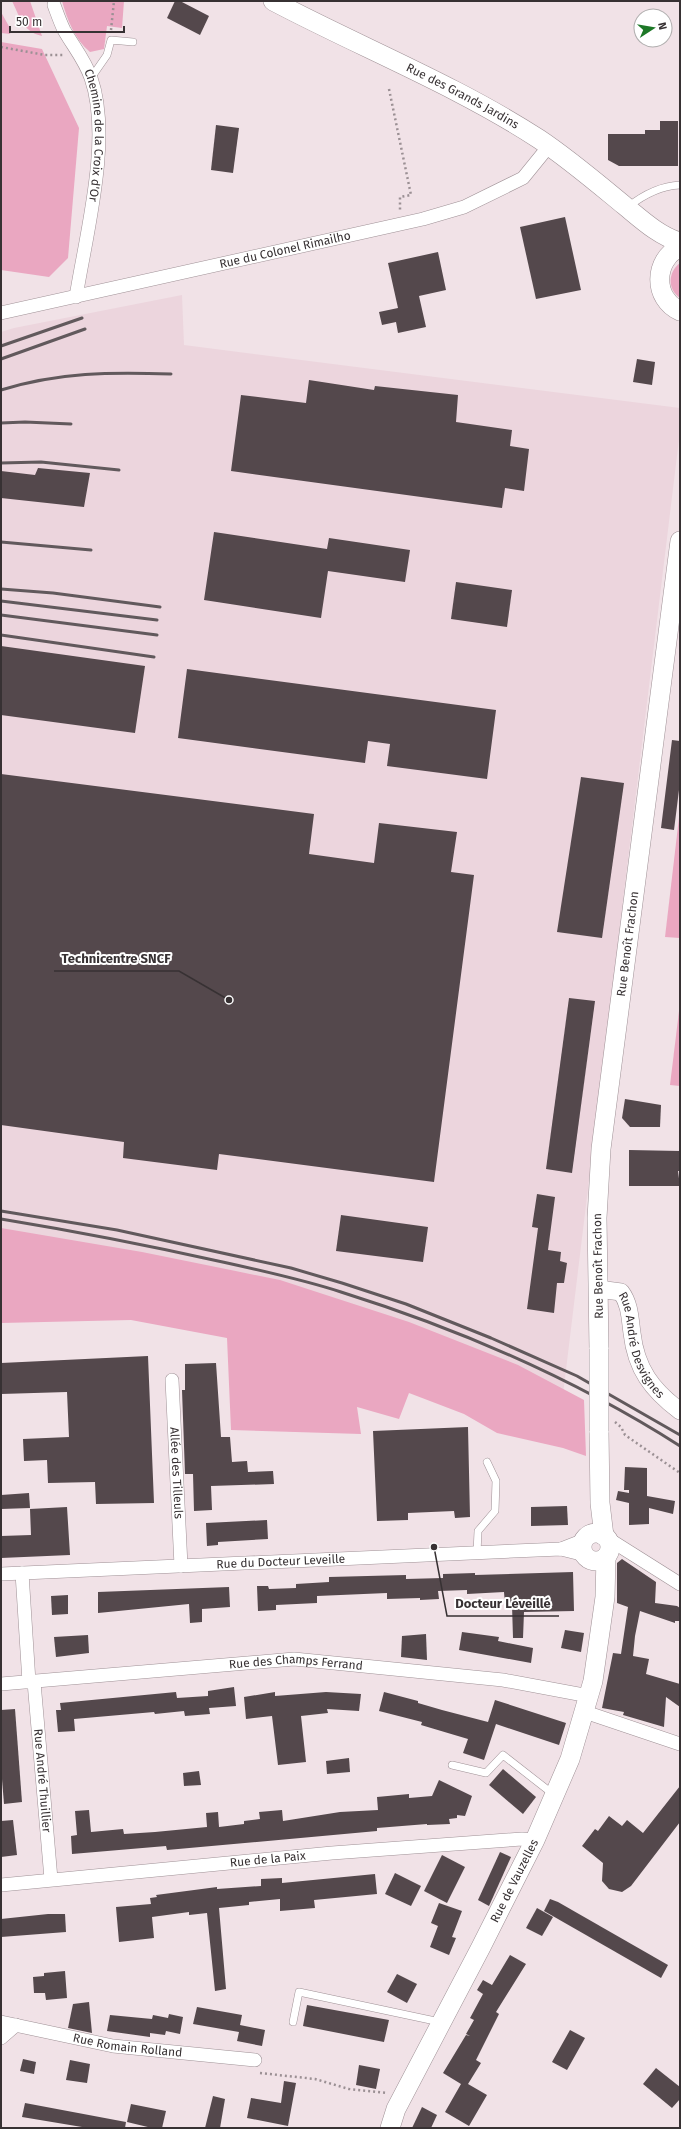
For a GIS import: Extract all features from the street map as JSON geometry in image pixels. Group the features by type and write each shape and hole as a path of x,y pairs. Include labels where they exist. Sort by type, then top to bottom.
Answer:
{"main road":[{"name":"Rue des Grands Jardins","path":"273,1 485,107 549,146 632,212"},
{"path":"632,212 672,240 680,242"},
{"path":"632,212 661,249 664,260"},
{"path":"680,247 673,250 664,260 660,271 659,282 664,298 673,308 680,311"},
{"name":"Rue Benoît Frachon","path":"597,1547 600,1503 596,1218 601,1149 680,541"},
{"name":"Rue de Vauzelles","path":"390,2128 403,2095 535,1840 570,1759 587,1704 599,1645 601,1620 597,1547"}],"street":[{"name":"Chemine de la Croix d'Or","path":"54,2 64,29 81,56 91,78 99,118 99,158 76,297"},
{"name":"Rue du Colonel Rimailho","path":"1,313 403,224 464,207 523,178 549,146"},
{"name":"Rue André Desvignes","path":"598,1289 621,1292 625,1298 630,1313 636,1353 646,1378 660,1396 680,1411"},
{"name":"Allée des Tilleuls","path":"172,1380 181,1566"},
{"name":"Rue du Docteur Leveille","path":"1,1574 597,1547 631,1552 680,1584"},
{"name":"Rue André Thuillier","path":"22,1573 31,1682 51,1879"},
{"name":"Rue des Champs Ferrand","path":"1,1684 294,1659 503,1680 587,1704 680,1744"},
{"name":"Rue de la Paix","path":"1,1885 332,1853 522,1839 535,1840"},
{"name":"Rue Romain Rolland","path":"1,2022 113,2046 255,2060"},
{"path":"1,2038 16,2025"}],"lane":[{"path":"91,78 107,55 111,40 133,42"},
{"path":"632,212 640,197 672,185 680,185"},
{"path":"477,1553 478,1531 495,1511 496,1481 486,1462"},
{"path":"452,1765 486,1773 503,1755 555,1796"},
{"path":"293,2022 299,1992 442,2022"}],"path":[{"path":"111,40 114,1"},
{"path":"1,47 45,55 81,56"},
{"path":"389,89 411,195 400,197 403,224"},
{"path":"625,1435 680,1473"},
{"path":"255,2060 260,2073 315,2079 349,2089 403,2095"}],"shaded area":[{"path":"12,1 30,1 42,36 30,31 26,27"},
{"path":"62,1 124,1 122,28 107,26 104,49 90,52 80,42 72,29"},
{"path":"1,12 11,30 10,34 1,33"},
{"path":"1,42 42,49 79,128 68,258 49,277 1,270"},
{"path":"680,263 680,298 673,290 671,285 671,276 673,271"},
{"path":"182,295 184,345 680,408 680,431 561,1411 1,1246 1,332 14,328"},
{"path":"680,809 680,938 665,937"},
{"path":"680,1003 680,1086 670,1085"},
{"path":"1,1228 142,1252 280,1280 409,1322 518,1365 584,1400 586,1456 563,1448 497,1433 464,1414 409,1393 399,1419 357,1407 361,1434 231,1430 227,1338 131,1320 1,1323"}],"building":[{"path":"175,1 180,1 209,16 200,35 167,18"},
{"path":"660,121 678,121 678,166 619,166 608,160 608,134 645,134 645,130 660,130"},
{"path":"216,125 239,128 233,173 211,170"},
{"path":"565,217 581,290 536,299 520,227"},
{"path":"438,252 446,290 419,296 426,327 398,333 396,322 382,325 379,312 398,308 388,263"},
{"path":"637,359 655,362 652,385 633,382"},
{"path":"309,380 374,390 375,386 458,395 456,422 512,430 510,446 529,449 524,491 505,488 502,508 231,471 241,395 306,403"},
{"path":"38,468 90,473 84,507 1,498 1,471 35,475"},
{"path":"214,532 327,549 329,538 410,550 405,582 328,571 321,618 204,600"},
{"path":"456,582 512,590 507,627 451,619"},
{"path":"1,646 145,666 135,733 1,715"},
{"path":"187,669 496,710 487,779 387,766 390,744 368,741 365,763 178,738"},
{"path":"672,740 680,741 680,782 674,830 661,828"},
{"path":"1,774 314,814 309,854 374,863 379,823 457,832 451,872 474,875 434,1182 219,1154 217,1170 123,1158 124,1142 1,1125"},
{"path":"581,777 624,783 602,938 557,932"},
{"path":"569,998 595,1001 572,1173 546,1169"},
{"path":"625,1099 661,1105 660,1127 630,1127 622,1118"},
{"path":"629,1150 680,1151 680,1171 678,1171 680,1186 629,1186"},
{"path":"537,1194 555,1197 548,1250 561,1252 560,1261 567,1263 564,1283 557,1283 554,1313 527,1309 538,1228 532,1227"},
{"path":"341,1215 428,1227 423,1262 336,1251"},
{"path":"148,1356 154,1503 96,1504 95,1482 48,1483 47,1460 24,1461 23,1439 69,1437 67,1392 1,1394 1,1363"},
{"path":"216,1363 221,1437 230,1437 232,1462 247,1461 248,1472 273,1471 274,1484 211,1486 212,1510 194,1511 193,1474 185,1474 182,1390 185,1390 185,1364"},
{"path":"468,1427 470,1517 455,1518 454,1511 408,1513 408,1520 377,1521 373,1431"},
{"path":"625,1467 647,1468 647,1496 675,1501 673,1514 649,1508 649,1524 629,1525 629,1503 616,1500 618,1491 629,1493 629,1490 624,1490"},
{"path":"29,1493 30,1508 1,1509 1,1495"},
{"path":"567,1506 568,1525 531,1526 531,1507"},
{"path":"67,1507 70,1555 1,1558 1,1536 31,1535 30,1509"},
{"path":"267,1520 268,1539 218,1542 218,1545 207,1546 206,1523"},
{"path":"622,1559 656,1582 655,1603 677,1606 680,1608 680,1621 675,1621 675,1623 640,1611 635,1636 633,1656 649,1659 646,1674 680,1684 680,1707 666,1697 664,1727 623,1715 624,1712 602,1708 613,1653 621,1654 628,1607 617,1603 617,1563"},
{"path":"573,1572 574,1611 524,1612 523,1638 513,1638 512,1605 505,1605 504,1592 467,1594 467,1590 438,1591 439,1599 420,1600 420,1598 387,1599 387,1593 317,1596 317,1603 276,1605 276,1610 258,1611 257,1586 268,1586 269,1589 296,1588 296,1584 329,1582 329,1577 406,1575 406,1579 443,1578 443,1574 475,1573 475,1575"},
{"path":"229,1587 230,1607 202,1609 202,1622 190,1623 189,1604 98,1613 98,1592"},
{"path":"68,1595 68,1614 52,1615 51,1596"},
{"path":"565,1630 584,1633 581,1652 561,1648"},
{"path":"462,1632 499,1637 498,1641 533,1648 531,1663 459,1650"},
{"path":"426,1634 427,1660 401,1657 402,1636"},
{"path":"88,1635 89,1653 56,1657 54,1637"},
{"path":"234,1687 236,1706 209,1708 210,1714 185,1716 184,1711 155,1714 154,1712 74,1719 75,1731 58,1732 56,1710 61,1710 60,1703 176,1692 177,1698 208,1696 208,1691"},
{"path":"275,1692 275,1696 326,1692 361,1694 359,1711 327,1709 328,1713 301,1716 306,1762 278,1765 272,1716 246,1719 244,1697"},
{"path":"384,1692 418,1701 418,1703 442,1710 488,1722 495,1700 566,1723 559,1745 496,1724 484,1760 463,1753 468,1739 421,1725 422,1722 379,1711"},
{"path":"15,1709 22,1802 4,1804 1,1767 1,1710"},
{"path":"349,1758 350,1772 327,1774 326,1761"},
{"path":"503,1769 536,1797 523,1814 489,1785"},
{"path":"199,1771 201,1785 184,1786 183,1773"},
{"path":"439,1780 472,1796 465,1816 457,1815 457,1818 449,1819 450,1824 427,1824 377,1828 377,1831 167,1850 166,1846 72,1854 71,1836 77,1835 75,1811 89,1810 91,1832 123,1829 124,1834 207,1827 206,1813 218,1812 219,1827 244,1824 244,1821 260,1819 259,1812 282,1810 283,1821 340,1812 378,1810 377,1797 409,1794 409,1798 432,1796"},
{"path":"680,1786 680,1822 631,1886 622,1892 609,1889 602,1881 603,1863 582,1846 595,1829 598,1831 609,1816 622,1826 627,1820 643,1833"},
{"path":"13,1820 17,1855 1,1857 1,1821"},
{"path":"500,1852 511,1857 489,1906 478,1900"},
{"path":"442,1855 465,1867 447,1903 424,1891"},
{"path":"395,1873 421,1886 411,1906 385,1894"},
{"path":"375,1874 377,1894 314,1900 315,1908 280,1911 280,1899 249,1902 249,1905 219,1908 226,1989 215,1991 207,1913 189,1915 189,1912 152,1917 154,1938 119,1942 116,1907 151,1904 150,1898 157,1897 156,1895 217,1887 217,1889 261,1886 261,1879 282,1878 282,1883"},
{"path":"550,1899 558,1902 668,1965 661,1978 544,1911"},
{"path":"439,1903 462,1911 452,1937 456,1938 449,1955 430,1947 438,1926 431,1923"},
{"path":"537,1908 553,1917 542,1936 526,1928"},
{"path":"48,1914 65,1914 66,1932 1,1937 1,1919"},
{"path":"510,1955 526,1964 496,2012 499,2014 476,2060 481,2063 468,2084 487,2095 469,2126 445,2112 461,2084 443,2073 466,2035 470,2036 466,2034 474,2020 470,2018 483,1994 477,1990 483,1980 492,1985"},
{"path":"65,1971 67,1998 46,2000 45,1993 34,1993 33,1977 44,1976 44,1973"},
{"path":"397,1974 417,1984 407,2003 387,1992"},
{"path":"89,2002 92,2033 68,2028 73,2004"},
{"path":"307,2005 389,2020 384,2042 303,2026"},
{"path":"197,2007 242,2015 240,2025 265,2030 262,2046 237,2041 239,2032 193,2024"},
{"path":"169,2014 183,2017 180,2034 166,2031 165,2035 150,2033 150,2037 107,2031 110,2015 152,2019 153,2015 168,2018"},
{"path":"570,2030 585,2038 567,2070 552,2062"},
{"path":"23,2059 36,2062 34,2074 20,2071"},
{"path":"70,2060 90,2064 87,2083 66,2080"},
{"path":"359,2065 380,2069 376,2089 356,2085"},
{"path":"656,2068 680,2087 680,2099 672,2108 643,2084"},
{"path":"284,2081 296,2083 288,2126 247,2118 251,2098 281,2103"},
{"path":"213,2096 225,2099 220,2128 205,2128"},
{"path":"25,2103 126,2122 125,2128 88,2128 22,2117"},
{"path":"131,2104 166,2111 162,2128 152,2128 127,2122"},
{"path":"422,2107 437,2115 431,2128 412,2128"}],"railway":[{"path":"1,346 82,318"},
{"path":"1,359 85,329"},
{"path":"1,390 22,384 64,376 85,374 171,374"},
{"path":"1,423 25,422 71,424"},
{"path":"1,463 41,462 119,470"},
{"path":"1,542 91,550"},
{"path":"1,589 53,593 160,607"},
{"path":"1,601 157,620"},
{"path":"1,615 157,635"},
{"path":"1,635 154,657"},
{"path":"1,1211 117,1230 291,1268 406,1304 491,1338 577,1376 680,1435"},
{"path":"1,1219 137,1244 264,1271 326,1287 385,1306 472,1339 558,1378 599,1399 680,1446"}],"place":[{"name":"Technicentre SNCF","path":"229,1000"},
{"name":"Docteur Léveillé","path":"434,1547"}]}
